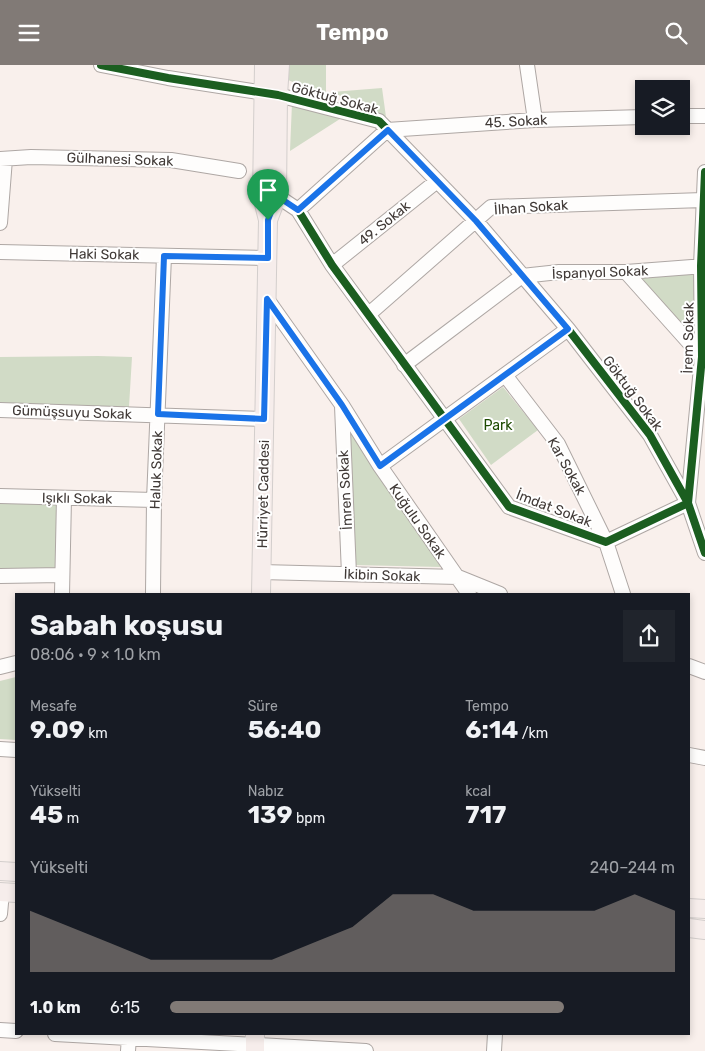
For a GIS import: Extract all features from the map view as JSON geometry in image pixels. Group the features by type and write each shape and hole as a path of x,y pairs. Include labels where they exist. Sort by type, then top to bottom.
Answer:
{"main road":[{"name":"Hürriyet Caddesi","path":"261,593 268,258 268,220 262,196 270,94 264,65"},
{"path":"268,220 277,196 270,94 280,65"},
{"path":"0,871 15,872"},
{"path":"690,908 705,909"},
{"path":"690,928 705,930"}],"street":[{"name":"Göktuğ Sokak","path":"101,65 168,79 270,94 379,121 476,221 568,329 650,435 700,521 705,553"},
{"path":"527,65 535,120"},
{"path":"690,116 705,116"},
{"name":"45. Sokak","path":"388,130 535,120 635,117"},
{"path":"277,196 298,210 388,130"},
{"name":"Gülhanesi Sokak","path":"2,159 31,157 171,159 239,171"},
{"path":"0,223 2,159"},
{"name":"İrem Sokak","path":"688,503 702,357 703,200 705,172"},
{"name":"49. Sokak","path":"332,265 437,181"},
{"name":"İlhan Sokak","path":"368,314 491,207 703,200"},
{"name":"İmdat Sokak","path":"298,210 332,265 509,507 606,542"},
{"name":"Haki Sokak","path":"0,251 268,258"},
{"name":"Haluk Sokak","path":"153,593 154,499 164,256"},
{"name":"İspanyol Sokak","path":"522,276 560,272 626,272 703,266"},
{"path":"626,272 702,357"},
{"path":"404,365 522,276"},
{"name":"Kuğulu Sokak","path":"267,299 342,405 380,466 468,593"},
{"path":"380,466 568,329"},
{"name":"Kar Sokak","path":"505,375 558,444 606,542 623,593"},
{"name":"İmren Sokak","path":"342,405 349,574"},
{"name":"Gümüşsuyu Sokak","path":"0,410 264,419"},
{"name":"Işıklı Sokak","path":"0,496 154,499"},
{"path":"62,593 64,498"},
{"path":"606,542 688,503"},
{"name":"İkibin Sokak","path":"261,572 458,577 498,593"},
{"path":"0,575 62,575"},
{"path":"0,667 15,663"},
{"path":"690,666 705,672"},
{"path":"0,749 15,750"},
{"path":"690,755 705,758"},
{"path":"0,914 6,892"},
{"path":"0,1030 15,1031"},
{"path":"62,1035 129,1044 255,1040 366,1051"},
{"path":"494,1051 495,1035"}],"green space":[{"path":"286,65 326,65 326,97 286,79"},
{"path":"382,88 386,117 332,92"},
{"path":"292,103 343,117 290,151"},
{"path":"695,273 692,340 636,275"},
{"path":"0,357 132,357 129,407 0,404"},
{"name":"Park","path":"503,387 538,430 491,465 459,419"},
{"path":"349,431 441,567 353,565"},
{"path":"0,504 57,504 55,570 0,569"},
{"path":"15,677 15,740 0,739 0,681"}],"cycle path":[{"path":"101,65 168,78 278,95 379,121 476,221 568,329 650,435 688,503 705,553"},
{"path":"277,196 298,210 332,265 509,507 606,542 688,503 702,357 701,266 705,172"}],"route":[{"path":"388,130 476,221 568,329 380,466 342,405 267,299 264,419 158,414 164,256 268,258 268,220 277,196 298,210 388,130"}]}
